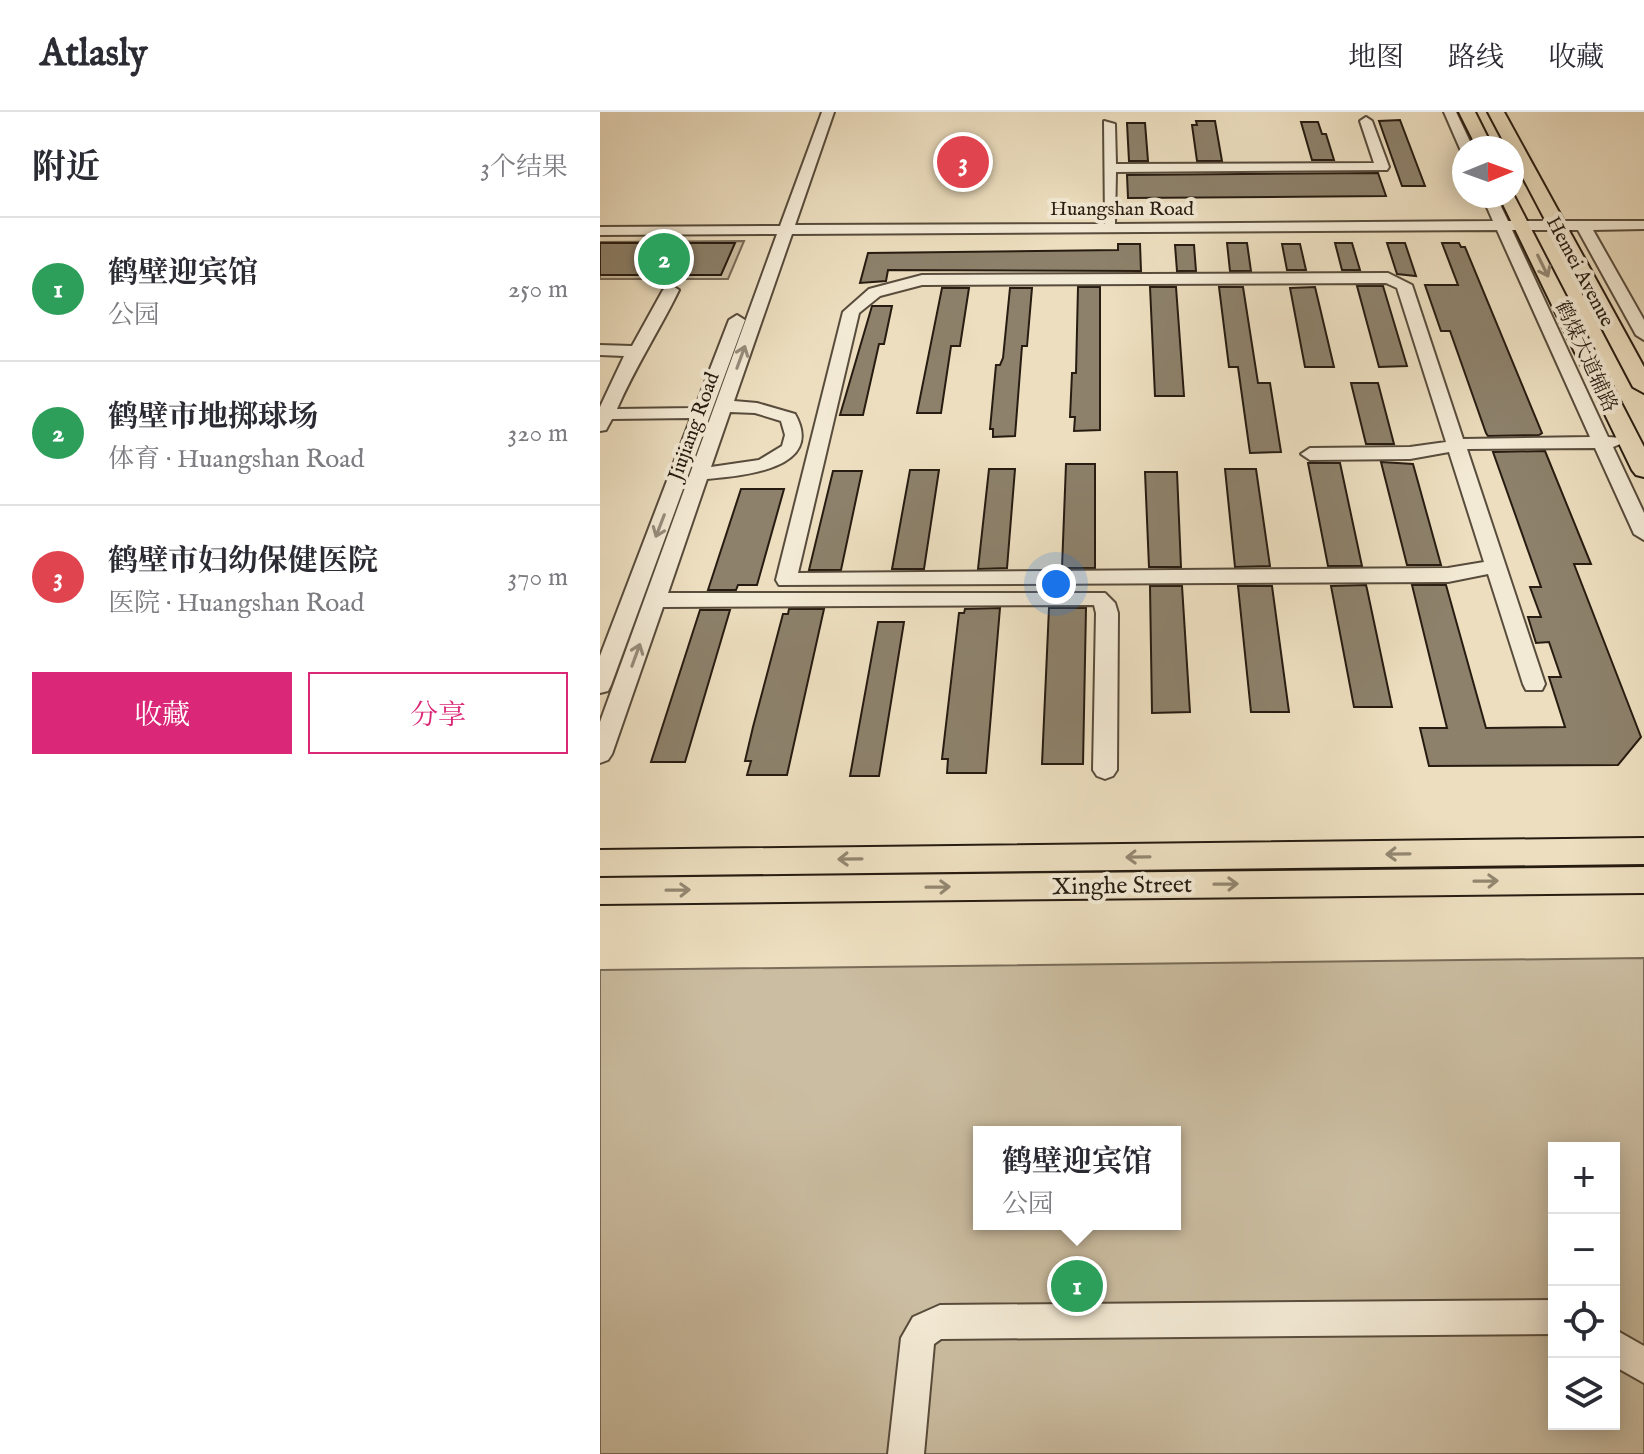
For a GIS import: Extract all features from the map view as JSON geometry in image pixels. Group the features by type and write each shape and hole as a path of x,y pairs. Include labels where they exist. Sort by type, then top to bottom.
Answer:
{"main road":[{"path":"1467,112 1479,136"},
{"name":"Hemei Avenue","path":"1496,112 1644,387"},
{"name":"Hemei Avenue","path":"1509,208 1511,222 1644,470"},
{"name":"Xinghe Street","path":"600,863 1644,851"},
{"name":"Xinghe Street","path":"600,891 1644,880"}],"street":[{"name":"Jiujiang Road","path":"600,754 724,406 816,112"},
{"name":"Jiujiang Road","path":"600,685 702,413 828,112"},
{"path":"1450,112 1461,136"},
{"path":"1110,168 1382,167 1366,121"},
{"path":"1109,124 1110,221"},
{"name":"鹤煤大道辅路","path":"1499,208 1511,222 1602,442 1644,534"},
{"name":"Huangshan Road","path":"600,231 1110,221 1555,222 1644,218"},
{"name":"Huangshan Road","path":"600,224 780,227 1511,222"},
{"name":"Huangshan Road","path":"1555,222 1644,225"},
{"path":"1583,225 1644,335"},
{"path":"1496,566 1448,575 786,580 851,312 868,295 886,287 922,280 1388,278 1404,285 1496,566 1534,684"},
{"path":"671,290 648,336 635,351 603,420 702,413"},
{"path":"1593,292 1644,291"},
{"path":"600,350 635,351"},
{"path":"700,474 768,464 786,453 793,441 794,429 789,418 757,408 724,406"},
{"path":"793,441 820,440"},
{"path":"1310,454 1410,453 1472,443 1630,442"},
{"path":"655,600 1098,598 1105,603 1107,613 1105,770"},
{"path":"906,1454 918,1338 925,1329 940,1322 1548,1317"},
{"path":"1620,1350 1644,1366"}],"shaded area":[{"path":"744,241 728,279 600,279 600,242"},
{"path":"1644,958 1644,1454 600,1454 600,970"}],"building":[{"path":"1400,120 1425,186 1402,186 1379,121"},
{"path":"1196,121 1215,121 1222,161 1197,161 1192,125 1197,125"},
{"path":"1301,122 1318,122 1322,134 1326,134 1334,160 1312,160"},
{"path":"1127,123 1145,123 1148,161 1129,161"},
{"path":"1378,173 1386,196 1128,198 1127,175"},
{"path":"600,243 735,243 721,275 600,275"},
{"path":"1227,243 1247,243 1251,271 1230,271"},
{"path":"1335,243 1352,243 1360,270 1342,270"},
{"path":"1387,243 1405,243 1416,276 1397,274"},
{"path":"1442,243 1459,243 1465,247 1542,433 1539,435 1488,436 1486,433 1450,331 1441,331 1425,285 1458,285"},
{"path":"1118,244 1140,244 1141,271 888,270 886,281 860,283 868,253 1118,250"},
{"path":"1282,244 1300,244 1306,270 1287,270"},
{"path":"1175,245 1194,245 1196,271 1177,271"},
{"path":"1357,286 1383,286 1407,366 1379,367"},
{"path":"1078,287 1100,287 1100,430 1074,431 1075,417 1070,417 1072,373 1076,373"},
{"path":"1150,287 1176,287 1184,396 1155,396"},
{"path":"1219,287 1243,287 1258,383 1270,383 1281,452 1250,453 1238,367 1229,367"},
{"path":"1315,287 1334,367 1305,367 1290,288"},
{"path":"942,288 969,288 960,346 951,346 941,413 917,413"},
{"path":"1010,288 1032,288 1027,346 1022,346 1015,436 993,437 993,429 990,429 996,365 1000,365 1003,358"},
{"path":"872,306 892,306 884,344 879,344 863,415 840,415"},
{"path":"1351,383 1378,383 1394,444 1366,444"},
{"path":"1545,451 1591,564 1574,564 1641,737 1618,765 1429,766 1420,728 1447,728 1412,585 1446,585 1486,728 1565,727 1549,677 1561,677 1549,642 1536,643 1528,617 1541,617 1530,587 1541,587 1493,452"},
{"path":"1381,462 1413,464 1441,565 1407,565"},
{"path":"1308,463 1340,463 1362,566 1328,566"},
{"path":"1066,464 1095,464 1095,568 1062,568"},
{"path":"989,469 1015,469 1007,568 978,569"},
{"path":"1225,469 1256,469 1270,566 1235,567"},
{"path":"910,470 939,470 924,569 892,569"},
{"path":"833,471 862,471 841,570 809,570"},
{"path":"1145,472 1177,472 1181,567 1149,567"},
{"path":"741,489 784,489 757,585 738,585 736,590 708,590"},
{"path":"1366,585 1392,707 1354,707 1331,586"},
{"path":"1150,586 1182,586 1190,712 1152,713"},
{"path":"1238,586 1272,586 1289,712 1251,712"},
{"path":"1000,608 986,773 947,773 948,759 942,759 959,613 964,613 965,609"},
{"path":"1049,608 1086,608 1083,764 1042,764"},
{"path":"789,609 824,609 787,775 747,775 751,761 745,761 753,727 783,614 788,614"},
{"path":"700,610 730,610 685,762 651,762"},
{"path":"878,622 904,622 879,776 850,776"}],"place":[{"name":"鹤壁市妇幼保健医院","path":"963,162"},
{"name":"鹤壁市地掷球场","path":"664,259"},
{"name":"鹤壁迎宾馆","path":"1077,1286"}]}
